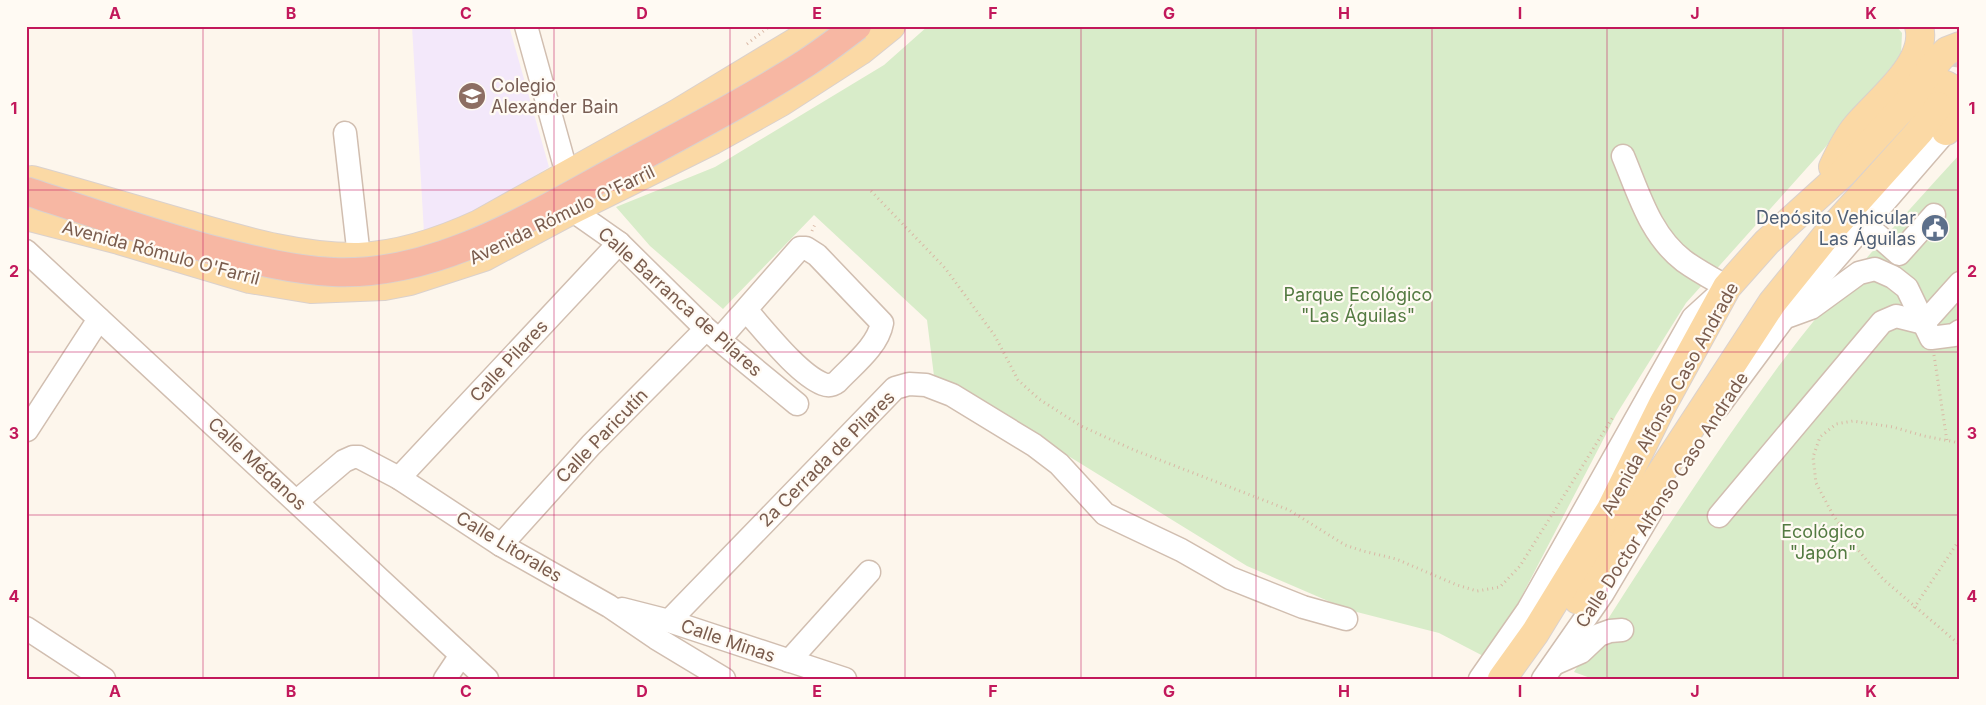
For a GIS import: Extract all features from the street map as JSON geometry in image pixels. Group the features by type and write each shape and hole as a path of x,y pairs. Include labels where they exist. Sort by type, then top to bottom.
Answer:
{"highway":[{"path":"26,191 178,240 261,263 297,270 325,272 379,271 444,256 471,245 558,201 755,94 807,63 857,26"}],"main road":[{"name":"Avenida Rómulo O'Farril","path":"26,178 210,231 285,250 319,255 359,257 413,249 445,240 479,224 678,113 819,26"},
{"name":"Avenida Rómulo O'Farril","path":"26,216 119,240 250,279 311,289 384,286 438,273 484,257 713,140 781,102 860,51 890,26"},
{"path":"1824,188 1838,156 1855,128 1912,64 1921,47 1919,26"},
{"path":"1935,26 1959,48"},
{"path":"1910,100 1940,58 1948,51 1959,48"},
{"name":"Avenida Alfonso Caso Andrade","path":"1502,679 1544,618 1611,509 1663,404 1727,287 1767,242 1824,188 1842,174 1910,100 1928,86 1939,84 1952,89 1959,101 1948,119 1919,132 1830,231 1772,303 1684,437 1666,476 1525,679"},
{"path":"572,171 576,194 587,199 584,205"},
{"path":"1684,437 1708,423"}],"street":[{"path":"526,26 572,171"},
{"name":"Calle Doctor Alfonso Caso Andrade","path":"1548,672 1603,593 1666,476 1708,423 1784,318 1865,224 1948,119"},
{"path":"345,133 359,257"},
{"path":"1480,679 1528,610 1693,318 1727,287 1684,261 1665,242 1651,224 1623,156"},
{"name":"Calle Barranca de Pilares","path":"584,205 618,243 713,334 798,404"},
{"path":"1865,224 1899,254 1934,215"},
{"name":"Calle Pilares","path":"399,478 618,243"},
{"name":"Calle Paricutín","path":"501,545 591,445 713,334 746,310 800,248 806,248 817,255 882,323 881,331 871,346 848,371 832,385 823,385 802,371 746,310"},
{"name":"Calle Médanos","path":"26,251 487,679"},
{"path":"1784,318 1811,308 1859,273 1875,269 1893,277 1907,288 1928,331"},
{"path":"1928,331 1960,284"},
{"path":"1719,516 1882,322 1896,316 1928,331 1954,335 1960,331"},
{"path":"27,430 98,319"},
{"name":"2a Cerrada de Pilares","path":"669,621 895,388 909,384 926,385 952,395 1034,445 1059,464 1105,514 1181,550 1230,578 1303,608 1346,619"},
{"name":"Calle Litorales","path":"297,501 344,461 353,457 359,457 399,478 501,545 609,606 656,638 724,679"},
{"path":"788,661 870,572"},
{"name":"Calle Minas","path":"609,606 669,621 846,679"},
{"path":"26,628 104,679"},
{"path":"1548,672 1581,652 1599,635 1610,631 1622,630"},
{"path":"445,679 461,655"}],"path":[{"path":"871,191 945,268 995,336 1018,380 1039,399 1081,426 1134,450 1290,510 1345,545 1363,552 1396,559 1477,591 1500,587 1520,566 1615,414"},
{"path":"1928,331 1947,441"},
{"path":"1960,443 1892,427 1852,421 1836,424 1820,437 1813,457 1816,483 1833,515 1858,550 1876,572 1914,608 1960,645"},
{"path":"1914,608 1960,539"}],"shaded area":[{"name":"Colegio Alexander Bain","path":"412,26 509,26 549,167 457,225 424,233"}],"green space":[{"name":"Parque Ecológico \"Las Águilas\"","path":"928,26 1896,26 1902,33 1901,55 1823,150 1686,303 1616,415 1489,659 1439,633 1349,610 1247,566 966,393 935,384 927,320 814,215 723,309 650,246 616,207 715,167 884,65"},
{"name":"Ecológico \"Japón\"","path":"1960,154 1960,679 1593,679 1574,672 1699,479 1778,367 1799,339 1889,232"}],"tunnel":[{"path":"1938,106 1946,87 1953,57 1950,26"}],"place":[{"name":"Colegio Alexander Bain","path":"472,96"},
{"name":"Depósito Vehicular Las Águilas","path":"1935,228"}]}
